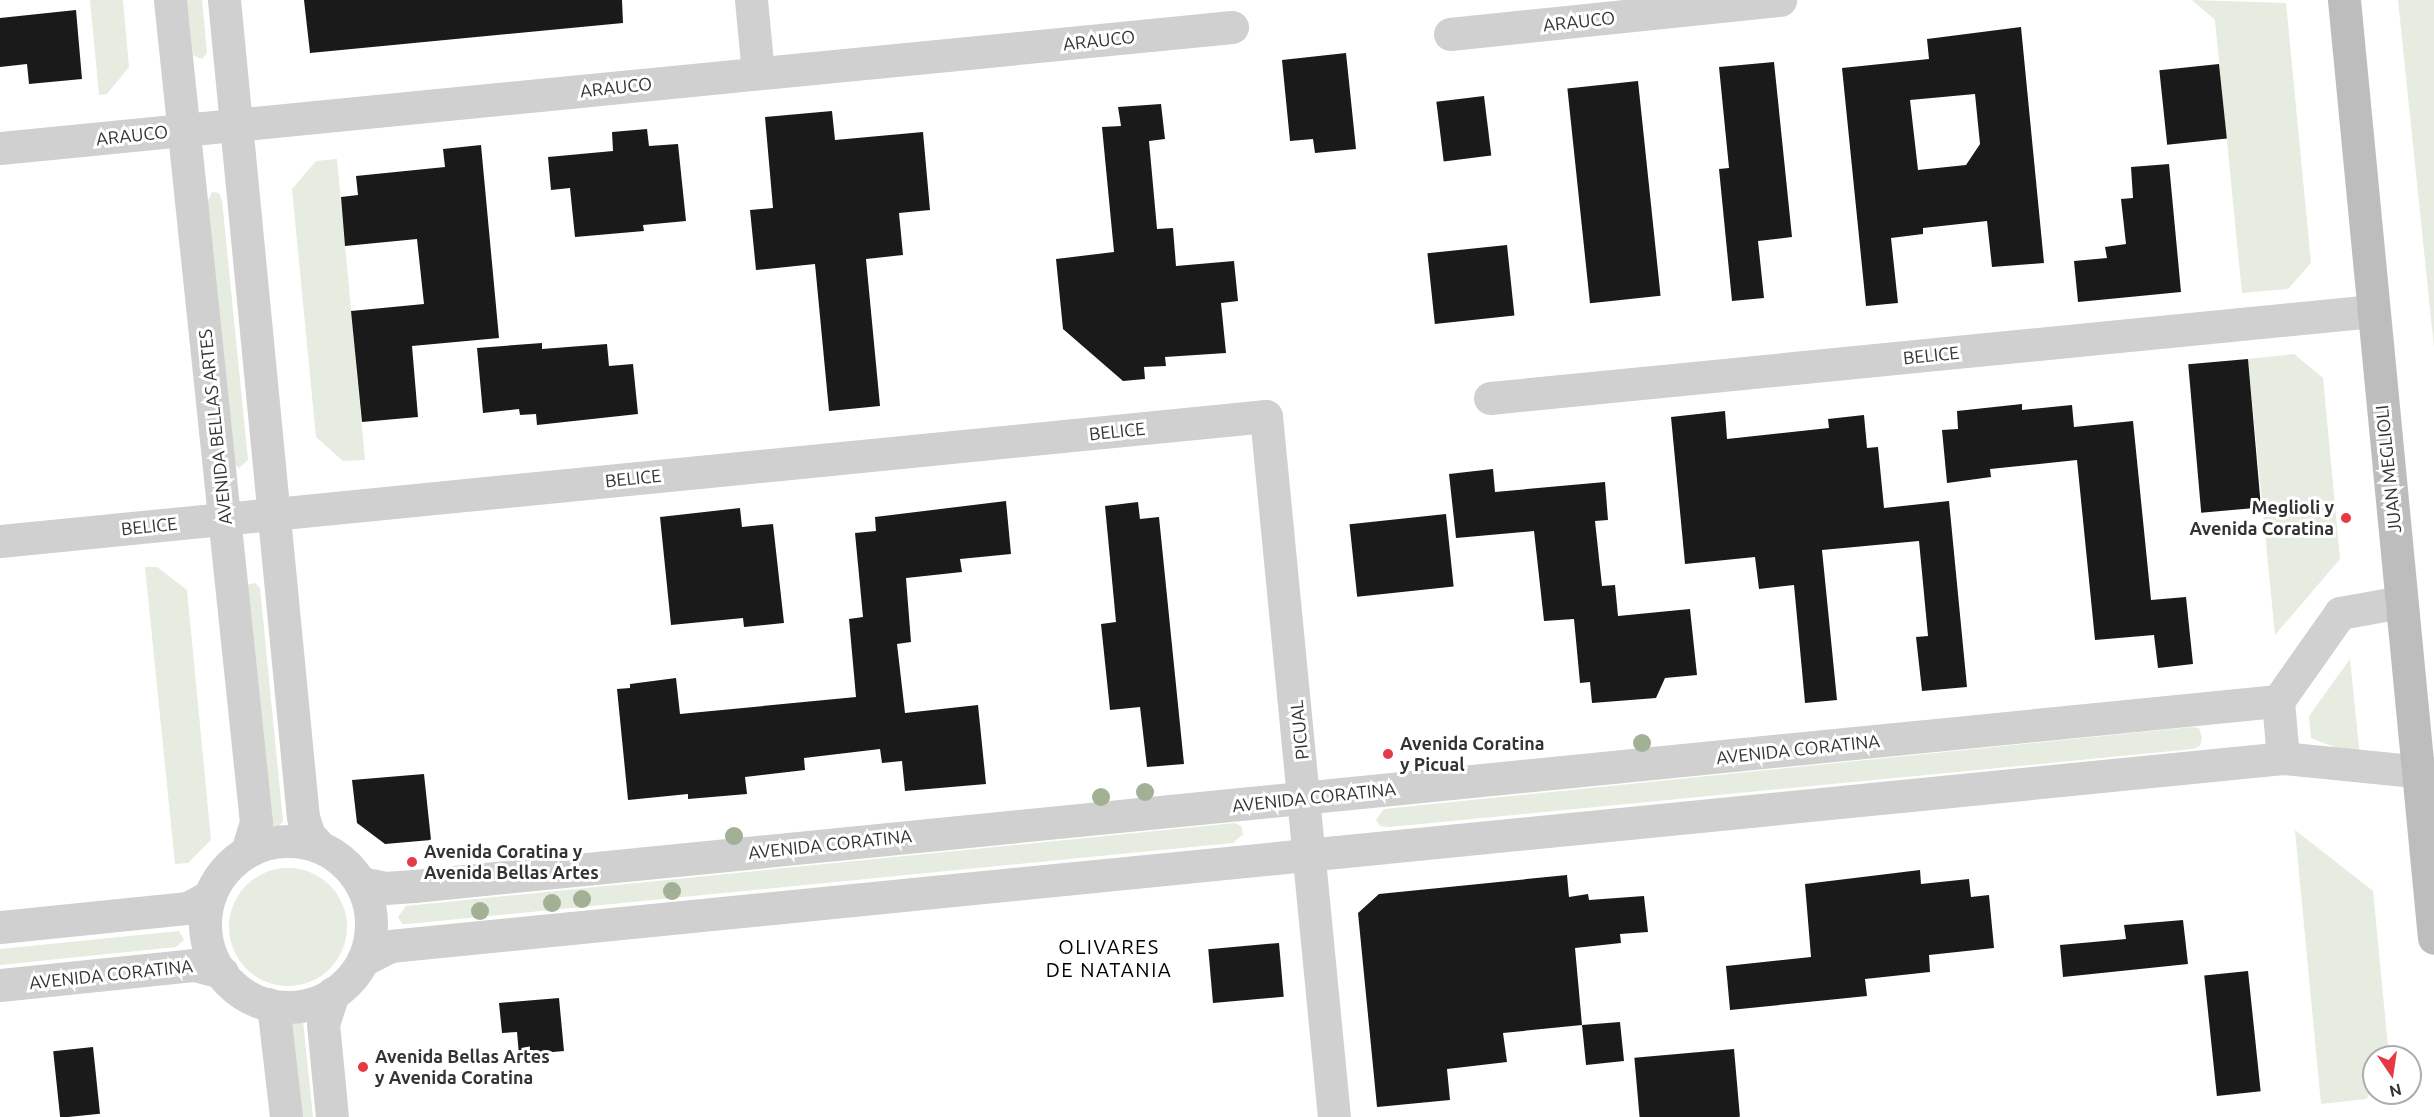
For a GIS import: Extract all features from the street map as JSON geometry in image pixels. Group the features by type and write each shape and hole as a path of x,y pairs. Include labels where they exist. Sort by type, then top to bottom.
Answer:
{"main road":[{"name":"JUAN MEGLIOLI","path":"2344,0 2402,602 2426,774 2434,938"}],"street":[{"name":"AVENIDA BELLAS ARTES","path":"170,0 256,822 247,852"},
{"path":"224,0 303,817 309,835 319,846 339,858 360,883 371,915 363,960"},
{"path":"752,0 759,73"},
{"name":"ARAUCO","path":"1450,34 1780,0"},
{"name":"ARAUCO","path":"0,148 1232,27"},
{"name":"BELICE","path":"1490,398 2373,311"},
{"name":"BELICE","path":"0,541 1266,416"},
{"name":"PICUAL","path":"1266,416 1312,854 1334,1117"},
{"path":"2283,758 2278,701 2340,613 2402,602"},
{"name":"AVENIDA CORATINA","path":"360,883 385,888 414,886 2278,701"},
{"path":"332,1117 323,1023 333,993 363,960 390,946 2283,758 2426,774"},
{"path":"319,846 275,842 247,852 219,878 210,896 205,920 207,943 222,972 247,996 268,1004 302,1005 333,993"},
{"path":"0,927 188,908 210,896"},
{"name":"AVENIDA CORATINA","path":"0,985 195,965 222,972"},
{"path":"268,1004 274,1013 286,1117"}],"shaded area":[{"path":"90,0 123,0 129,67 107,94 99,95"},
{"path":"187,0 202,0 207,53 202,59 193,55"},
{"path":"2192,0 2286,3 2311,263 2288,289 2242,293 2215,20"},
{"path":"2398,0 2434,0 2434,347"},
{"path":"337,159 365,460 343,461 316,437 292,189 316,161"},
{"path":"212,192 219,193 222,200 248,460 239,468 233,462 207,203"},
{"path":"2294,354 2323,378 2340,559 2275,635 2248,359"},
{"path":"145,567 157,567 187,590 211,840 188,863 175,864"},
{"path":"255,583 260,588 283,821 277,829 270,825 247,585"},
{"path":"2350,659 2360,757 2311,738 2309,716"},
{"path":"2199,728 2202,738 2200,746 2193,749 1390,827 1380,826 1376,820 1384,809"},
{"path":"1235,823 1241,826 1243,834 1233,843 408,924 402,924 398,917 406,906"},
{"path":"2295,830 2373,891 2388,1045 2362,1045 2362,1099 2321,1104"},
{"path":"288,868 311,872 330,885 343,904 347,927 343,950 330,969 311,982 288,986 265,982 246,969 233,950 229,927 233,904 246,885 265,872"},
{"path":"179,931 184,940 176,947 0,965 0,949"},
{"path":"300,1017 303,1021 313,1117 299,1117 290,1020"}],"building":[{"path":"304,0 622,0 623,23 310,53"},
{"path":"76,10 82,79 29,84 27,64 0,67 0,18"},
{"path":"2021,27 2044,263 1992,267 1987,221 1923,228 1923,234 1891,238 1898,303 1866,306 1842,68 1929,59 1927,39","holes":["1975,94 1980,144 1966,165 1918,170 1910,100"]},
{"path":"1346,53 1356,149 1315,153 1313,139 1290,141 1282,60"},
{"path":"1774,62 1792,237 1758,241 1764,298 1732,301 1719,169 1729,168 1719,67"},
{"path":"2219,64 2227,139 2167,145 2159,70"},
{"path":"1638,81 1661,296 1590,303 1567,88"},
{"path":"1484,96 1491,156 1444,161 1436,102"},
{"path":"1161,104 1165,139 1149,141 1157,229 1173,228 1176,266 1234,261 1238,301 1221,303 1226,353 1165,357 1166,366 1144,367 1145,379 1123,381 1063,329 1056,259 1114,252 1102,127 1121,126 1118,107"},
{"path":"832,111 835,140 923,132 930,210 899,213 903,255 866,259 880,406 829,411 815,264 756,270 750,210 773,208 765,117"},
{"path":"647,129 649,146 678,144 686,221 643,225 644,231 575,237 570,188 551,190 548,157 613,151 612,132"},
{"path":"481,145 499,338 412,346 418,417 362,422 351,311 424,304 417,239 345,246 341,197 358,195 356,176 445,167 443,149"},
{"path":"2169,164 2181,292 2078,302 2074,261 2107,258 2105,247 2126,244 2121,199 2133,198 2131,167"},
{"path":"1507,245 1514,316 1435,324 1427,253"},
{"path":"542,343 542,349 607,344 609,366 633,364 638,414 537,425 536,414 520,415 519,409 483,413 477,348"},
{"path":"2248,359 2261,507 2201,513 2188,364"},
{"path":"2022,404 2022,410 2072,405 2074,427 2133,421 2151,600 2186,597 2193,664 2158,668 2154,635 2095,640 2077,460 1990,469 1991,477 1947,483 1942,430 1958,429 1957,411"},
{"path":"1725,411 1727,439 1829,428 1828,419 1864,415 1867,448 1878,447 1884,508 1949,501 1967,687 1922,691 1916,637 1928,636 1919,541 1822,550 1837,700 1805,703 1794,585 1759,589 1755,557 1685,564 1671,417"},
{"path":"1493,469 1495,492 1605,482 1608,520 1595,521 1602,586 1615,585 1618,616 1690,609 1697,675 1665,678 1656,698 1592,703 1590,682 1580,683 1574,619 1544,621 1534,531 1456,538 1449,474"},
{"path":"1006,501 1011,554 960,559 962,572 906,578 911,642 897,644 905,713 978,705 986,784 905,791 902,761 882,763 880,749 804,758 805,770 745,777 747,794 688,799 688,794 628,800 617,689 630,688 630,684 676,678 680,714 856,697 849,619 863,617 855,533 876,531 875,517"},
{"path":"1138,502 1140,519 1159,517 1184,764 1147,767 1140,707 1110,710 1101,624 1116,622 1105,506"},
{"path":"740,508 742,527 773,524 784,623 744,627 743,618 671,625 660,517"},
{"path":"1446,514 1454,587 1357,597 1350,524"},
{"path":"424,774 431,840 385,844 357,823 352,780"},
{"path":"1920,870 1921,884 1969,879 1971,897 1989,895 1994,948 1929,955 1930,972 1865,979 1867,996 1730,1010 1726,966 1811,957 1805,884"},
{"path":"1567,875 1569,897 1588,894 1589,900 1644,896 1648,932 1620,934 1621,943 1575,948 1582,1025 1503,1033 1507,1062 1447,1069 1450,1100 1377,1107 1358,913 1379,894"},
{"path":"2183,920 2188,964 2063,977 2060,945 2126,939 2124,925"},
{"path":"1279,943 1284,997 1213,1003 1208,949"},
{"path":"2248,971 2261,1091 2217,1096 2204,976"},
{"path":"559,998 564,1051 519,1055 517,1032 502,1033 499,1003"},
{"path":"1620,1022 1624,1061 1586,1065 1582,1025"},
{"path":"93,1047 100,1114 60,1117 53,1051"},
{"path":"1734,1049 1740,1117 1640,1117 1634,1058"}],"place":[{"name":"Meglioli y Avenida Coratina","path":"2346,518"},
{"name":"Avenida Coratina y Picual","path":"1388,754"},
{"name":"Avenida Coratina y Avenida Bellas Artes","path":"412,862"},
{"name":"Avenida Bellas Artes y Avenida Coratina","path":"363,1067"}],"district":[{"name":"OLIVARES DE NATANIA","path":"1109,958"}]}
